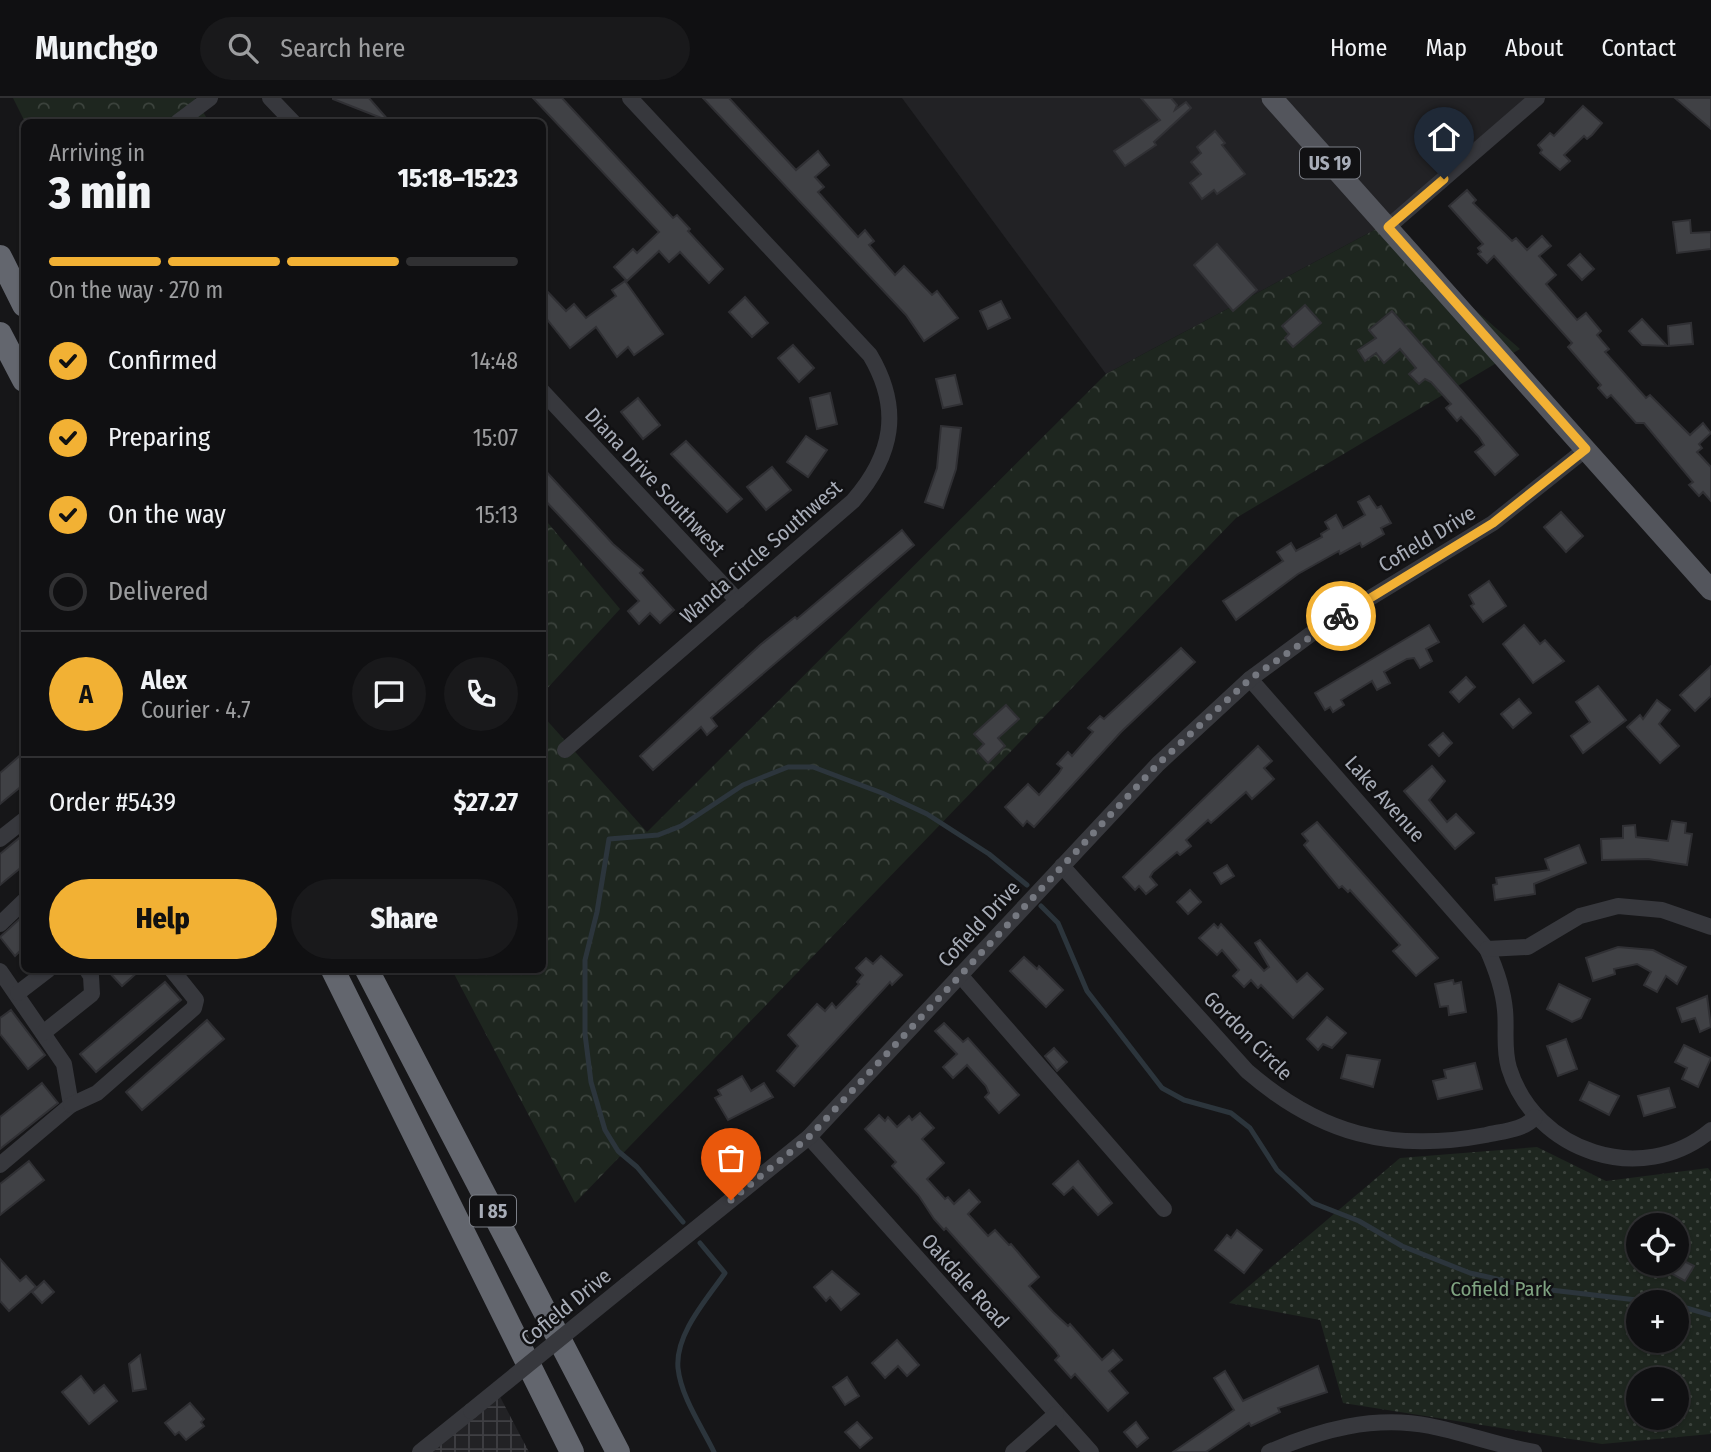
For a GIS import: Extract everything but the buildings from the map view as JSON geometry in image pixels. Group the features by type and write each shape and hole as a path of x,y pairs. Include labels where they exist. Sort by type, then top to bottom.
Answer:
{"highway":[{"path":"0,257 21,299"},
{"path":"0,334 21,374"},
{"name":"I 85","path":"334,973 572,1452"},
{"name":"I 85","path":"369,973 618,1452"}],"main road":[{"name":"US 19","path":"1272,98 1711,590"}],"street":[{"path":"182,119 210,98"},
{"path":"270,98 290,119"},
{"name":"Wanda Circle Southwest","path":"565,750 853,501 871,480 882,459 888,436 887,393 884,380 870,355 631,98"},
{"path":"1388,227 1537,98"},
{"name":"Diana Drive Southwest","path":"546,395 738,601"},
{"name":"Cofield Drive","path":"420,1452 809,1137 1158,764 1250,679 1311,634 1493,523 1586,449"},
{"name":"Lake Avenue","path":"1250,679 1487,949"},
{"path":"0,839 21,822"},
{"name":"Gordon Circle","path":"1062,866 1247,1071 1276,1096 1308,1116 1362,1136 1420,1143 1453,1141 1514,1129 1531,1122 1535,1117"},
{"path":"0,924 21,904"},
{"path":"1708,1138 1662,1156 1614,1158 1572,1145 1535,1117 1518,1091 1508,1067 1504,1041 1503,992 1487,949 1528,947 1580,916 1618,906 1662,910 1711,927"},
{"path":"0,971 18,993 64,1064 71,1105"},
{"path":"18,993 44,973"},
{"path":"43,1033 92,994 89,973"},
{"path":"0,1166 71,1105 97,1093 194,1008 196,1000 174,973"},
{"path":"960,975 1164,1209"},
{"name":"Oakdale Road","path":"809,1137 1091,1452"},
{"path":"1013,1452 1056,1414"},
{"path":"1269,1452 1311,1434 1364,1423 1391,1422 1429,1426 1534,1452"}],"shaded area":[{"path":"902,98 1539,98 1380,227 1106,374"},
{"path":"497,1391 529,1452 422,1452"}],"green space":[{"path":"13,98 195,98 207,119 24,119"},
{"path":"1380,227 1520,349 1236,518 575,1203 454,973 546,973 546,719 647,832 1106,374"},
{"path":"546,521 620,609 546,690"},
{"name":"Cofield Park","path":"1537,1147 1606,1181 1708,1168 1711,1172 1711,1434 1602,1444 1343,1403 1320,1320 1229,1303 1400,1158"}],"waterway":[{"path":"683,1222 637,1167 618,1151 605,1130 591,1082 585,1034 585,960 597,912 609,839 658,835 681,826 743,785 788,767 813,767 882,793 927,814 989,854 1027,885"},
{"path":"1041,906 1058,923 1087,991 1162,1088 1184,1100 1231,1113 1250,1128 1277,1170 1313,1203 1359,1221 1402,1246 1470,1273 1542,1289 1626,1299"},
{"path":"700,1243 725,1273 687,1330 678,1355 678,1368 688,1401 714,1452"},
{"path":"1689,1309 1711,1315"}],"way so far":[{"path":"731,1200 809,1137 1158,764 1250,679 1311,634 1341,616"}],"route":[{"path":"1341,616 1493,523 1541,488 1586,449 1388,227 1444,179"}]}
